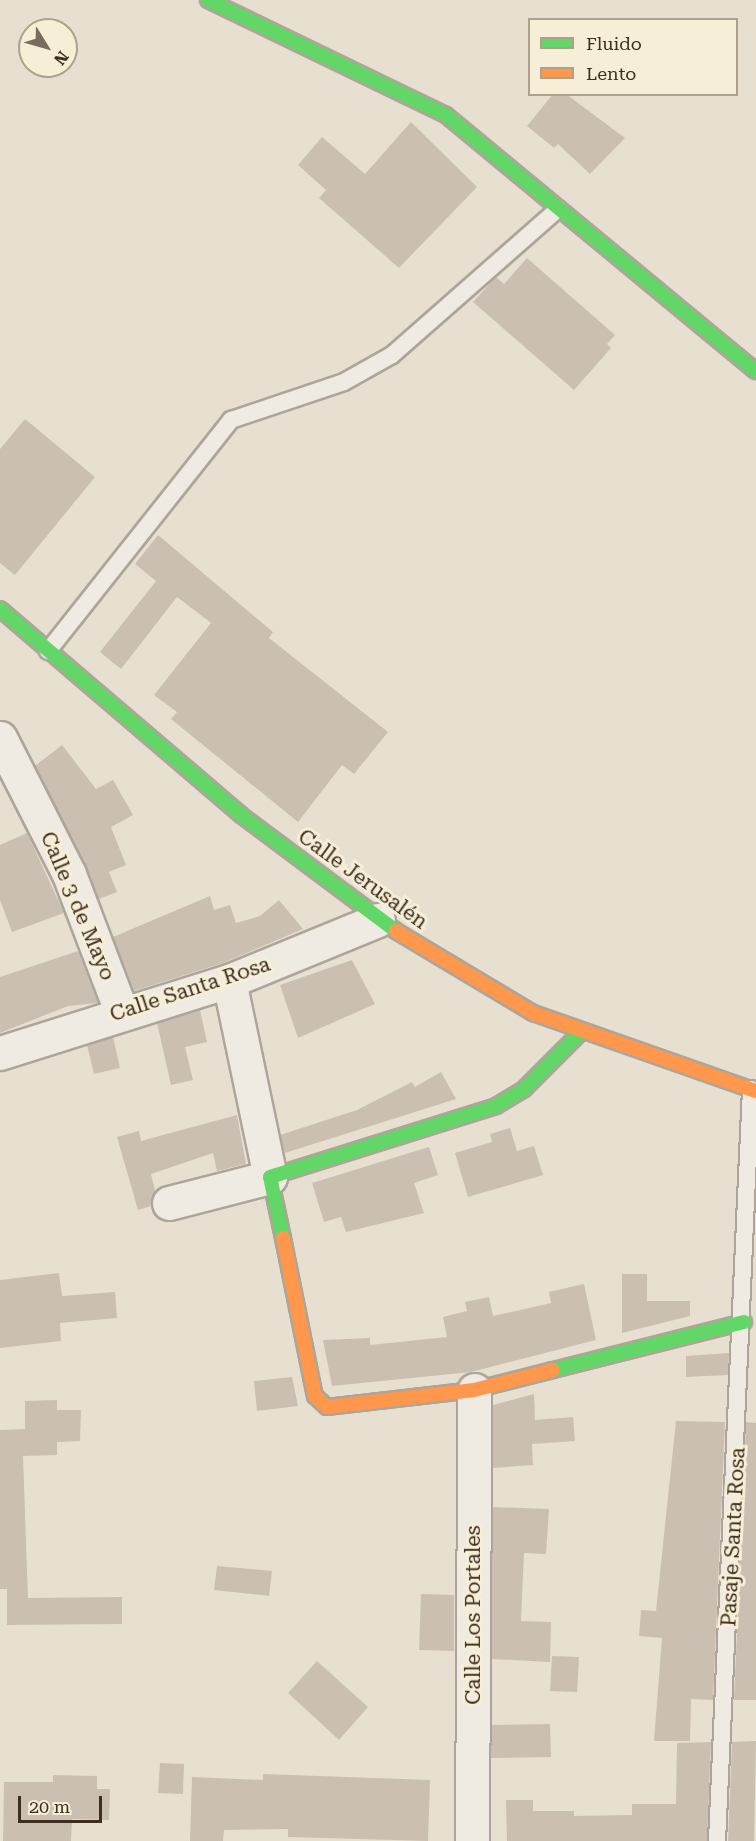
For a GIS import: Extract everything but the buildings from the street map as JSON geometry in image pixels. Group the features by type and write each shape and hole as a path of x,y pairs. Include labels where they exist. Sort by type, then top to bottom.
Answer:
{"street":[{"path":"208,0 446,115 756,371"},
{"name":"Calle Jerusalén","path":"0,609 242,815 378,920 533,1013 581,1032 754,1090"},
{"name":"Calle 3 de Mayo","path":"0,738 69,874 121,1011"},
{"name":"Calle Santa Rosa","path":"0,1053 121,1011 229,981 378,920"},
{"path":"229,981 320,1403 327,1407 474,1389 744,1322"},
{"path":"169,1203 270,1177 496,1106 524,1089 581,1032"},
{"name":"Calle Los Portales","path":"472,1841 474,1389"}],"lane":[{"path":"48,651 231,420 344,382 392,355 558,209"},
{"name":"Pasaje Santa Rosa","path":"717,1841 754,1090"}],"traffic: fast":[{"path":"208,0 446,115 756,371"},
{"path":"0,609 241,815 396,931"},
{"path":"283,1238 270,1177 496,1106 524,1089 581,1032"},
{"path":"553,1370 744,1322"}],"traffic: slow":[{"path":"396,931 533,1013 756,1091"},
{"path":"283,1238 315,1396 327,1407 474,1390 553,1370"}]}
